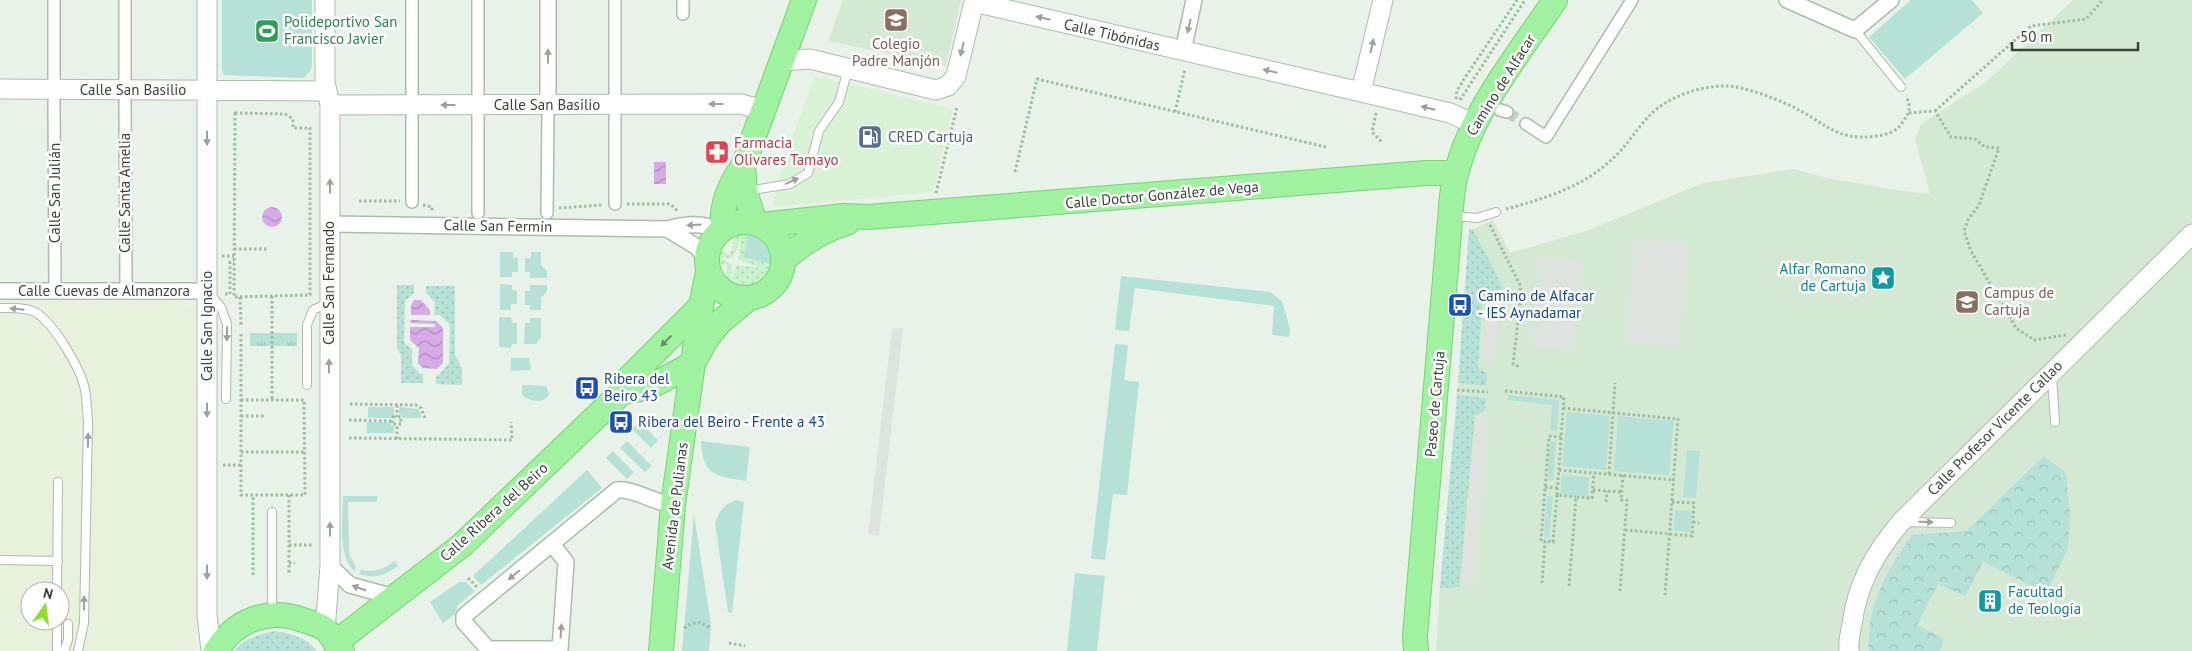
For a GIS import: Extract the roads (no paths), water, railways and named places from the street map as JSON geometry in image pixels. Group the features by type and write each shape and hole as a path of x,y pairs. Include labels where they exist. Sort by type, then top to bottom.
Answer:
{"main road":[{"path":"721,230 722,213 734,179 743,166 804,0"},
{"name":"Camino de Alfacar","path":"1456,173 1474,124 1555,0"},
{"path":"743,166 745,192 758,224"},
{"name":"Paseo de Cartuja","path":"1414,646 1450,216 1456,173"},
{"name":"Calle Doctor González de Vega","path":"758,224 844,216 868,218 1456,173"},
{"name":"Calle Doctor González de Vega","path":"784,259 807,241 830,228 868,218"},
{"path":"734,223 758,224 773,234 781,245 784,259 780,276 771,289 762,295 748,299 728,295 717,287 707,265 709,247 721,230 734,223"},
{"name":"Avenida de Pulianas","path":"660,651 673,506 707,265"},
{"name":"Avenida de Pulianas","path":"694,361 707,338 720,322 748,299"},
{"name":"Calle Ribera del Beiro","path":"334,641 462,545 622,392 626,381 701,306"},
{"path":"622,392 648,388 694,361"},
{"path":"648,388 669,395 687,411"},
{"path":"216,651 223,639 237,626 252,619 272,614 292,616 334,641"}],"street":[{"path":"54,0 54,84"},
{"path":"125,0 125,84"},
{"name":"Calle San Ignacio","path":"208,0 206,90 216,289 207,615 211,651"},
{"name":"Calle San Fernando","path":"325,0 330,224 330,566 334,641"},
{"path":"412,0 412,96"},
{"path":"478,0 478,95"},
{"path":"547,213 548,0"},
{"path":"615,0 615,95"},
{"path":"683,0 683,14"},
{"path":"1185,56 1194,0"},
{"path":"1361,92 1383,0"},
{"path":"1526,124 1546,137 1632,0"},
{"path":"1787,0 1855,30 1891,0"},
{"name":"Calle Tibónidas","path":"782,61 810,58 936,90 948,86 956,76 975,1 1185,56 1361,92 1450,113 1474,124"},
{"path":"791,36 810,58"},
{"name":"Calle San Basilio","path":"0,89 206,90 328,98 548,108 747,104 764,110"},
{"name":"Calle San Julián","path":"54,100 56,286"},
{"name":"Calle Santa Amelia","path":"125,101 126,286"},
{"path":"478,111 478,213"},
{"path":"615,111 615,204"},
{"path":"412,112 412,202"},
{"name":"Calle San Fermín","path":"330,224 667,229 706,224 721,230"},
{"path":"667,229 697,247 707,265"},
{"name":"Calle Profesor Vicente Callao","path":"1849,651 1854,608 1864,576 1882,544 1901,522 2192,234"},
{"name":"Calle Cuevas de Almanzora","path":"0,291 216,289"},
{"path":"552,544 566,562 560,649 488,649 464,622 464,616 617,490 626,489 659,503 673,506"},
{"path":"330,566 350,584 394,597"}],"lane":[{"path":"1855,30 1901,87"},
{"path":"745,192 790,184 808,173 820,131 839,102 848,69"},
{"path":"1450,216 1477,218 1496,212"},
{"path":"216,289 227,324 226,399"},
{"path":"307,385 307,325 313,310 329,303"},
{"path":"0,308 19,308 35,312 52,328 74,363 85,389 88,422 84,623 78,651"},
{"path":"2052,372 2055,422"},
{"path":"58,482 58,581"},
{"path":"272,512 272,614"},
{"path":"1901,522 1951,523"},
{"path":"0,560 58,561"},
{"path":"57,631 57,651"},
{"path":"64,651 68,640 68,631"}],"water":[{"path":"654,162 666,162 666,184 654,184"},
{"path":"272,207 279,210 282,217 279,224 272,227 265,224 262,217 265,210"},
{"path":"414,300 421,300 430,310 430,315 411,315 411,305"},
{"path":"411,320 436,321 443,328 443,363 437,369 423,368 418,363 419,348 410,340 410,327 435,327 435,324 410,323"}],"tunnel":[{"path":"1507,112 1526,124"}],"place":[{"name":"Colegio Padre Manjón","path":"896,20"},
{"name":"Polideportivo San Francisco Javier","path":"267,31"},
{"name":"CRED Cartuja","path":"870,137"},
{"name":"Farmacia Olivares Tamayo","path":"717,152"},
{"name":"Alfar Romano de Cartuja","path":"1883,278"},
{"name":"Campus de Cartuja","path":"1967,302"},
{"name":"Camino de Alfacar - IES Aynadamar","path":"1460,305"},
{"name":"Ribera del Beiro 43","path":"587,388"},
{"name":"Ribera del Beiro - Frente a 43","path":"621,422"},
{"name":"Facultad de Teología","path":"1990,601"}]}
